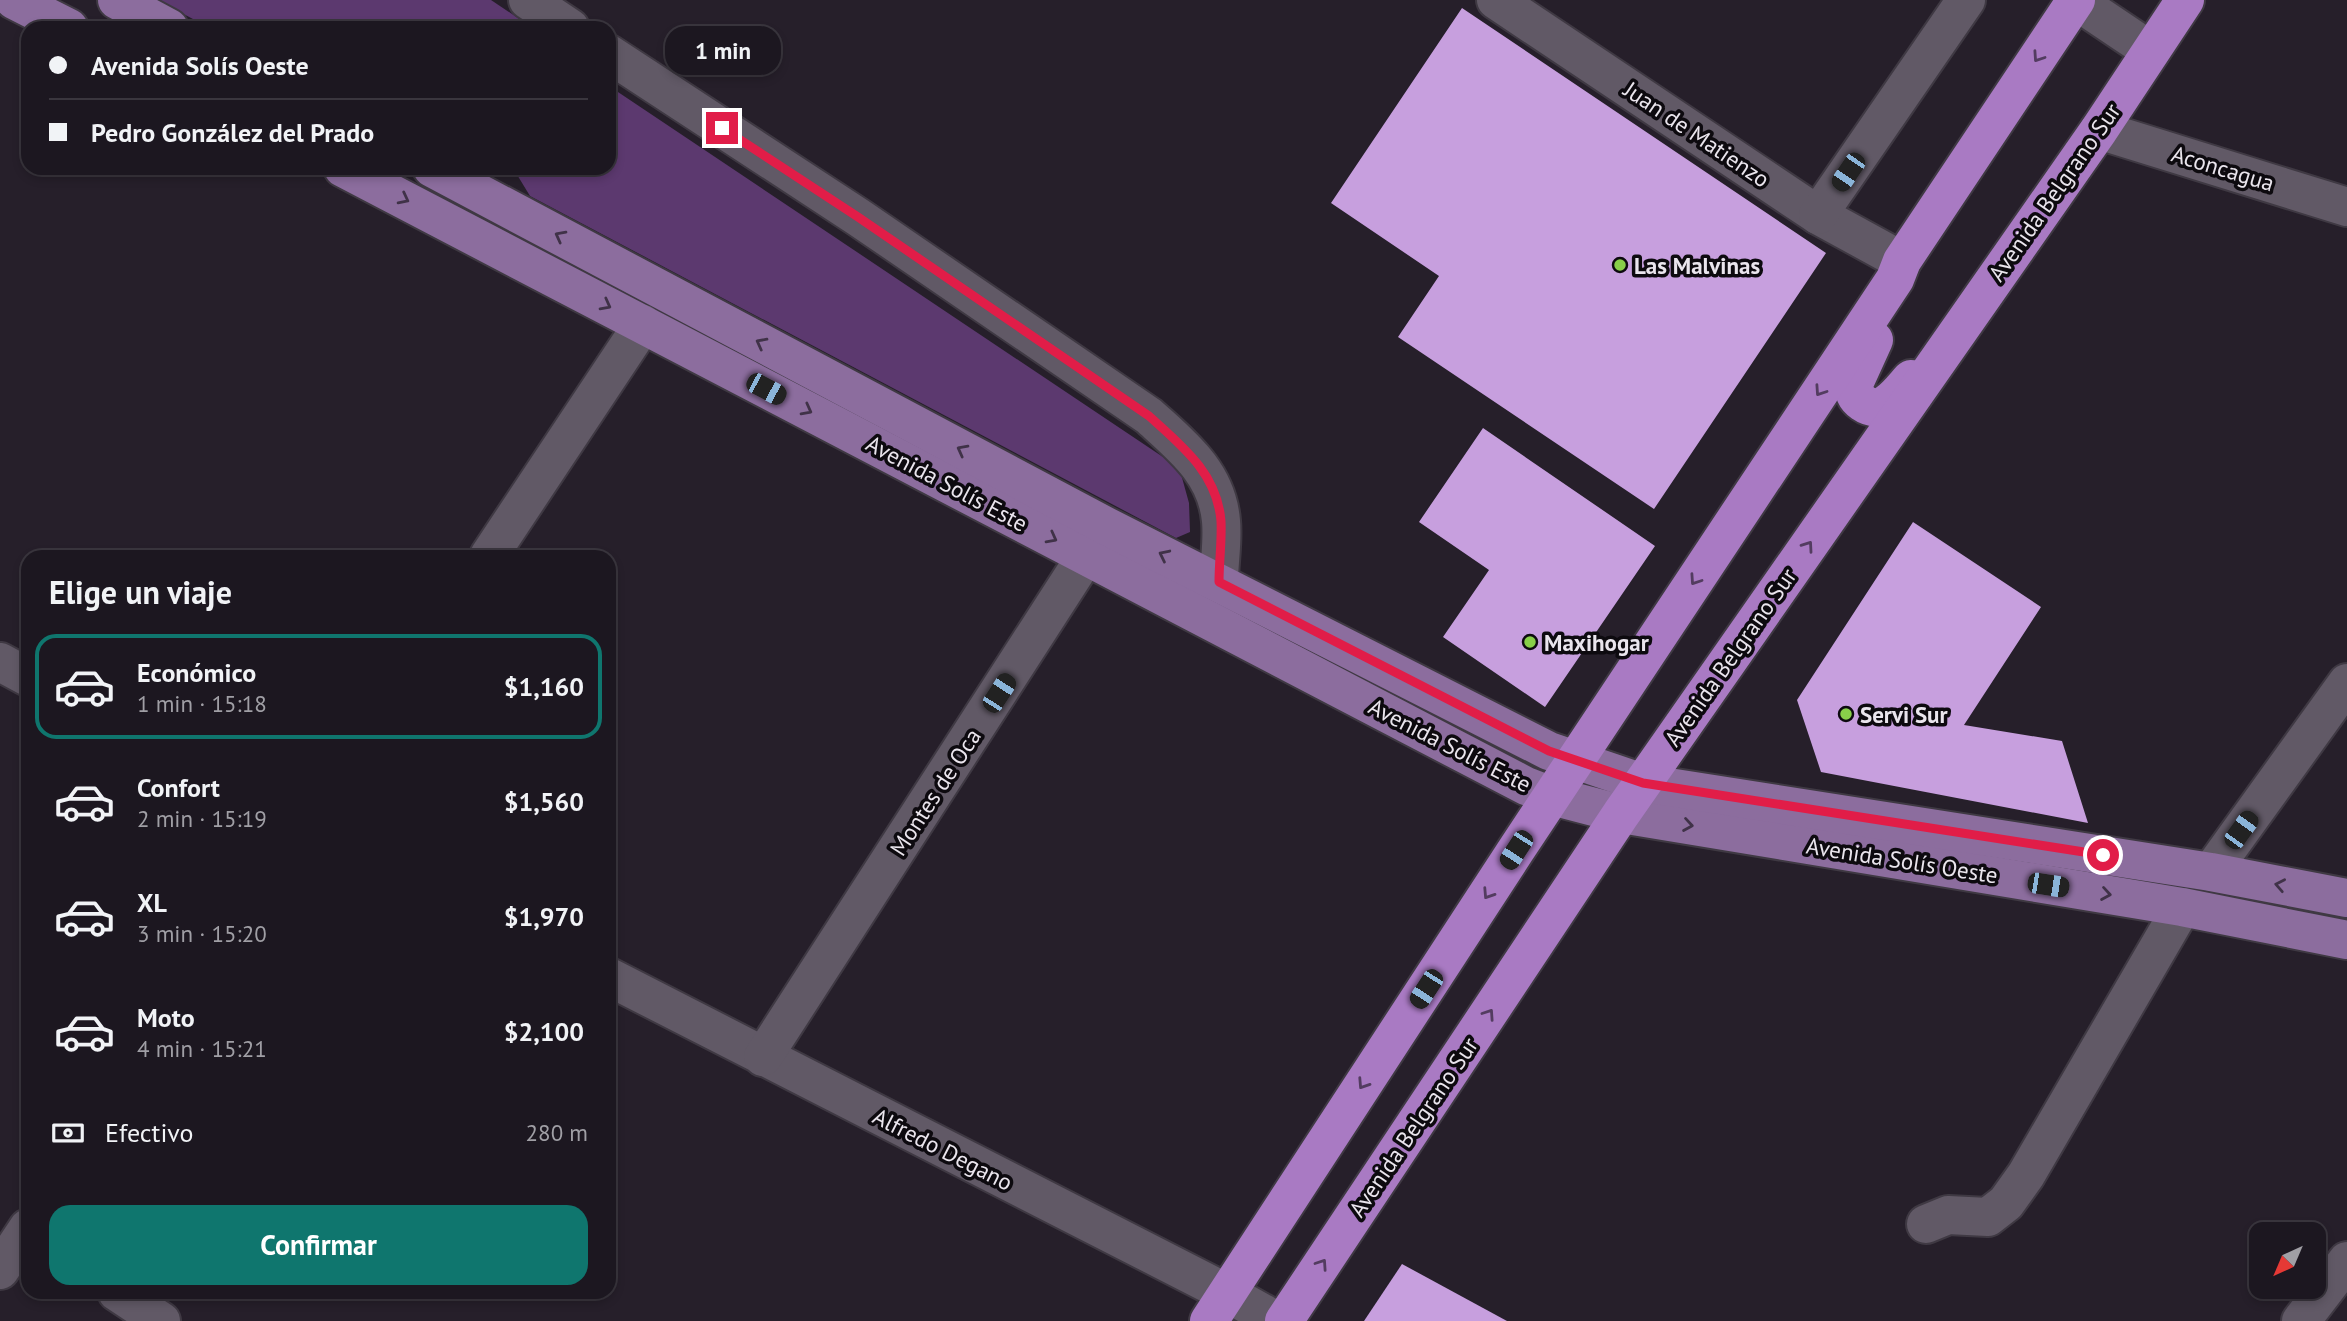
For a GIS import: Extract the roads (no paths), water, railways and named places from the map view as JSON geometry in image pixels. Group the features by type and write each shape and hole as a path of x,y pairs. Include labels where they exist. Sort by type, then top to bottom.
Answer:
{"highway":[{"path":"1218,1307 2076,0"},
{"name":"Avenida Belgrano Sur","path":"1284,1321 1621,814 2099,130 2185,0"},
{"path":"1898,270 1881,324 1854,384 1857,398 1875,409 1884,406 1962,326"}],"main road":[{"path":"14,0 55,21"},
{"path":"117,0 156,21"},
{"name":"Avenida Solís Este","path":"358,175 643,324 1096,541 1219,582 1549,751 1643,783"},
{"name":"Avenida Solís Este","path":"458,175 1526,786 1552,796 1621,814"},
{"name":"Avenida Solís Oeste","path":"1643,783 2211,872 2347,898"},
{"name":"Avenida Solís Oeste","path":"1621,814 2182,907 2347,940"}],"street":[{"path":"528,0 570,20"},
{"name":"Juan de Matienzo","path":"1496,0 1898,270"},
{"path":"1818,215 1966,0"},
{"path":"2076,0 2151,51"},
{"path":"616,59 858,217 1149,416 1192,455 1214,486 1221,521 1219,582"},
{"name":"Aconcagua","path":"2099,130 2347,207"},
{"path":"440,217 454,175"},
{"path":"493,550 643,324"},
{"name":"Montes de Oca","path":"763,1057 1096,541"},
{"path":"0,662 21,673"},
{"path":"2211,872 2347,683"},
{"path":"1926,1224 1948,1215 1988,1217 2006,1203 2026,1175 2182,907"},
{"name":"Alfredo Degano","path":"616,981 763,1057 1218,1307 1277,1321"},
{"path":"0,1270 21,1226"},
{"path":"2301,1321 2347,1261"},
{"path":"128,1299 161,1321"}],"place":[{"name":"Las Malvinas","path":"1620,265"},
{"name":"Maxihogar","path":"1530,642"},
{"name":"Servi Sur","path":"1846,714"}]}
